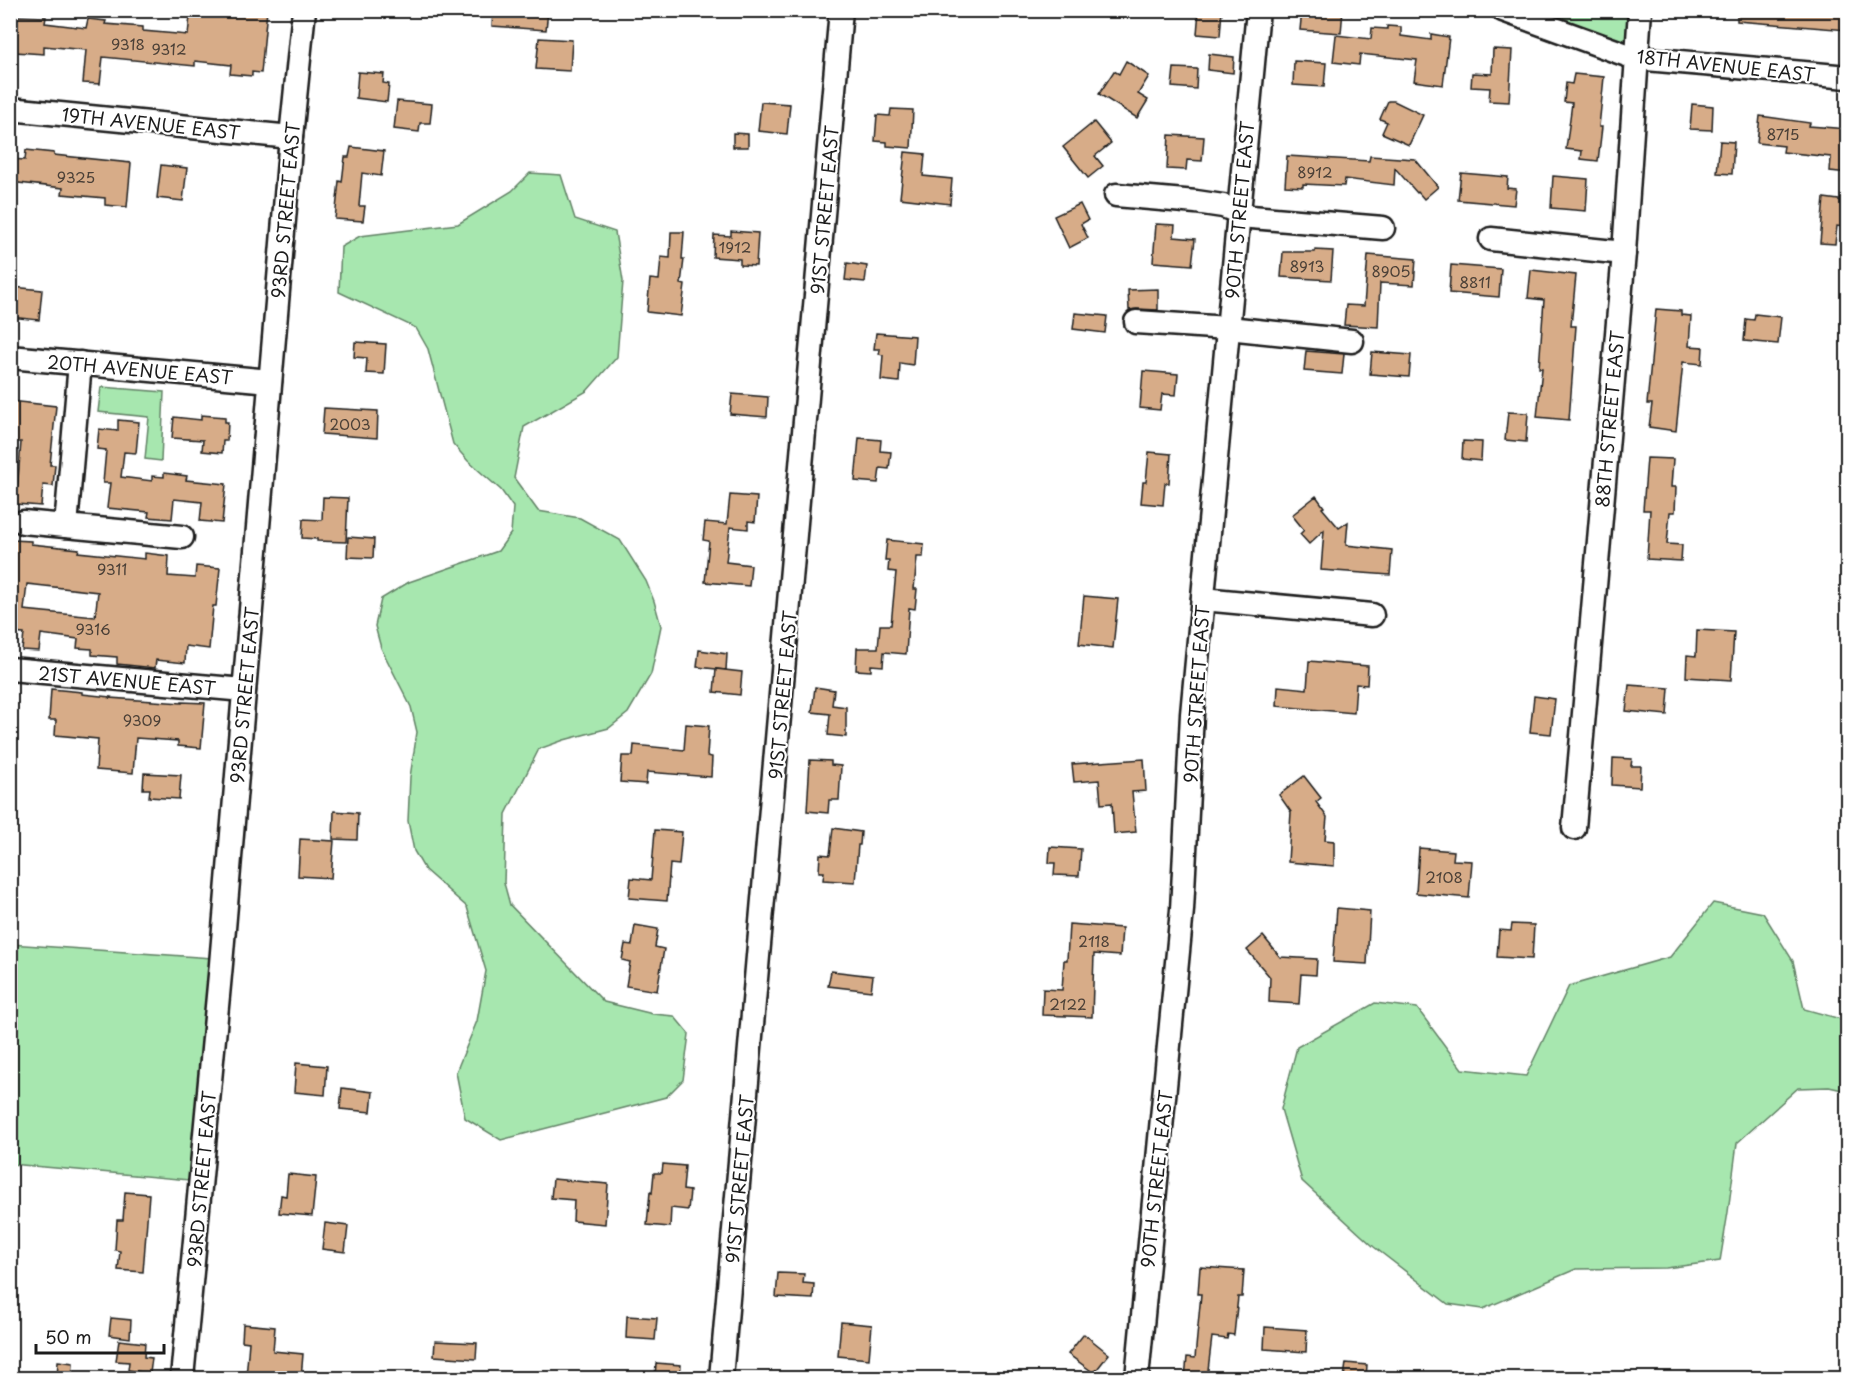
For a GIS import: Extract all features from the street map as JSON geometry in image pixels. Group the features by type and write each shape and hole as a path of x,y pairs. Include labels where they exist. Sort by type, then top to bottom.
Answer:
{"street":[{"name":"93RD STREET EAST","path":"182,1378 221,964 291,136 304,10"},
{"name":"91ST STREET EAST","path":"721,1378 841,10"},
{"name":"90TH STREET EAST","path":"1137,1378 1182,910 1192,714 1258,10"},
{"name":"18TH AVENUE EAST","path":"1503,10 1635,58 1848,77"},
{"name":"88TH STREET EAST","path":"1574,828 1624,253 1635,58 1640,10"},
{"name":"19TH AVENUE EAST","path":"10,109 291,136"},
{"path":"1116,195 1196,202 1239,211 1251,217 1383,228"},
{"path":"1491,239 1624,253"},
{"path":"1136,322 1228,328 1352,341"},
{"name":"20TH AVENUE EAST","path":"10,357 270,381"},
{"path":"66,526 80,363"},
{"path":"23,522 182,537"},
{"path":"1203,599 1372,615"},
{"name":"21ST AVENUE EAST","path":"10,669 244,690"}],"green space":[{"path":"1541,11 1631,11 1628,44"},
{"path":"530,173 561,175 575,219 615,232 623,281 617,357 587,391 524,427 514,478 538,511 580,518 620,540 646,581 661,626 651,674 628,713 609,728 539,749 506,814 504,883 510,905 604,1002 653,1014 674,1016 689,1034 683,1080 666,1097 501,1140 465,1118 456,1072 477,1021 486,971 467,907 425,870 414,851 408,821 410,777 417,732 411,707 381,648 375,626 381,599 409,582 498,551 511,533 513,507 501,490 468,461 453,444 428,349 416,328 339,292 341,247 360,236 458,224 512,191"},
{"path":"101,387 164,392 161,461 145,459 149,417 98,412"},
{"path":"1713,903 1763,913 1793,961 1804,1009 1848,1021 1847,1091 1829,1087 1798,1088 1737,1143 1720,1261 1666,1268 1576,1269 1483,1309 1448,1304 1374,1247 1302,1181 1281,1109 1297,1047 1375,1003 1417,1008 1462,1069 1526,1076 1569,986 1670,957"},
{"path":"10,944 212,958 189,1180 11,1164"}],"building":[{"path":"200,10 248,14 248,10 267,10 261,73 252,72 252,76 230,74 231,65 195,61 195,66 103,57 100,84 83,83 86,50 44,46 44,54 15,52 17,16 46,17 45,23 86,28 88,19 106,21 105,24 143,27 143,31 188,35 190,16 199,17"},
{"path":"493,10 548,10 546,30 492,26"},
{"path":"1199,10 1222,10 1220,36 1197,34"},
{"path":"1302,10 1343,10 1341,33 1300,30"},
{"path":"1737,10 1848,10 1848,30 1737,21"},
{"path":"1387,26 1401,27 1401,36 1431,40 1431,34 1449,37 1443,85 1414,81 1417,60 1360,54 1359,65 1333,62 1336,35 1371,39 1372,28 1387,29"},
{"path":"539,38 572,40 570,71 536,69"},
{"path":"1493,49 1512,50 1509,102 1489,101 1490,88 1471,87 1472,73 1492,74"},
{"path":"1209,54 1234,57 1233,73 1208,70"},
{"path":"1126,61 1149,76 1138,94 1148,100 1137,118 1099,94 1114,71 1119,74"},
{"path":"1294,61 1326,63 1324,87 1293,85"},
{"path":"1174,68 1197,69 1196,89 1172,87"},
{"path":"358,72 384,74 383,83 389,84 387,102 356,98"},
{"path":"1574,74 1604,77 1598,161 1581,159 1582,151 1566,149 1572,103 1564,102 1566,83 1572,84"},
{"path":"397,101 432,104 430,123 420,123 419,132 394,129"},
{"path":"1388,101 1394,101 1423,115 1409,145 1382,133 1387,122 1380,119"},
{"path":"761,102 790,104 787,134 758,131"},
{"path":"1692,104 1713,106 1712,130 1690,129"},
{"path":"891,109 913,110 911,148 887,146 887,142 875,141 877,115 890,116"},
{"path":"1760,116 1810,123 1809,126 1848,129 1848,173 1830,171 1831,157 1783,152 1784,146 1757,143"},
{"path":"1094,122 1111,143 1095,156 1103,166 1088,178 1063,147"},
{"path":"733,133 748,134 748,147 733,147"},
{"path":"1169,135 1204,137 1202,161 1187,160 1186,170 1167,169"},
{"path":"1720,141 1734,142 1732,174 1717,173"},
{"path":"351,147 384,151 381,176 362,173 359,206 365,206 363,221 335,219 339,181 342,182 345,157 349,157"},
{"path":"26,150 131,163 127,207 105,205 105,198 62,194 63,188 10,182 10,159 25,160"},
{"path":"905,152 925,154 923,176 952,179 950,204 900,198"},
{"path":"1287,156 1369,161 1370,156 1415,159 1438,187 1424,199 1395,168 1394,185 1345,179 1344,186 1303,184 1303,187 1285,186"},
{"path":"161,165 187,168 183,201 157,198"},
{"path":"1461,173 1508,177 1507,188 1516,189 1514,205 1458,200"},
{"path":"1553,176 1588,179 1586,211 1551,208"},
{"path":"1824,198 1846,201 1844,227 1837,226 1835,244 1820,243"},
{"path":"1080,204 1088,220 1081,224 1088,238 1069,248 1054,216"},
{"path":"1156,224 1175,225 1174,237 1195,239 1192,265 1153,262"},
{"path":"731,231 758,233 756,266 740,265 740,259 713,257 714,235 731,236"},
{"path":"671,232 684,232 681,284 685,285 681,316 647,312 650,279 659,280 661,257 670,258"},
{"path":"1315,250 1333,251 1331,280 1281,277 1283,252 1315,252"},
{"path":"1368,255 1416,259 1414,285 1380,283 1378,327 1344,325 1346,305 1364,306"},
{"path":"847,263 867,266 865,282 845,280"},
{"path":"1451,265 1501,269 1499,297 1449,293"},
{"path":"1531,270 1576,275 1571,326 1576,326 1569,420 1537,417 1542,368 1539,368 1544,300 1528,298"},
{"path":"13,287 42,290 39,320 10,317"},
{"path":"1158,289 1158,310 1129,310 1128,290"},
{"path":"1656,309 1681,311 1681,315 1691,316 1689,346 1703,347 1702,364 1683,362 1676,431 1649,427 1652,404 1647,404"},
{"path":"1075,313 1107,316 1105,333 1073,329"},
{"path":"1755,314 1781,317 1778,344 1744,341 1746,319 1754,320"},
{"path":"876,333 915,336 913,365 900,363 899,382 881,380 883,355 879,354 880,349 874,349"},
{"path":"355,342 386,344 384,374 366,373 367,358 354,357"},
{"path":"1306,351 1344,354 1342,374 1304,371"},
{"path":"1372,352 1411,355 1409,377 1370,374"},
{"path":"1143,371 1178,374 1176,395 1162,394 1160,410 1140,408"},
{"path":"732,394 768,397 767,417 730,414"},
{"path":"10,401 56,406 50,465 55,465 53,486 43,485 41,506 16,504 21,442 10,442"},
{"path":"324,408 378,411 377,438 322,434"},
{"path":"1508,412 1528,413 1526,442 1505,440"},
{"path":"201,415 225,417 225,422 228,422 227,441 223,441 222,453 202,451 203,440 172,438 174,417 201,420"},
{"path":"118,420 139,422 136,453 124,452 121,477 152,481 152,476 164,477 164,473 187,476 186,480 226,484 222,523 200,521 202,502 174,499 172,519 148,517 149,512 107,508 110,483 103,483 106,450 97,449 99,429 118,431"},
{"path":"859,438 881,440 880,451 891,452 889,469 880,468 878,483 855,481"},
{"path":"1463,441 1482,442 1481,461 1462,459"},
{"path":"1149,452 1171,454 1169,483 1165,483 1163,505 1141,503"},
{"path":"1647,458 1673,459 1671,487 1676,487 1675,512 1670,512 1667,544 1682,545 1681,561 1647,559 1650,510 1643,510"},
{"path":"730,495 757,497 755,522 748,521 748,529 730,527 726,562 751,565 749,586 705,582 709,541 703,540 705,522 727,524"},
{"path":"1316,496 1324,507 1322,508 1339,528 1348,522 1346,545 1392,550 1390,575 1321,570 1324,530 1309,544 1300,534 1304,530 1292,515"},
{"path":"323,497 348,498 346,542 302,538 303,519 322,520"},
{"path":"348,537 374,539 373,558 347,557"},
{"path":"12,540 79,549 78,552 145,559 145,553 169,556 168,576 195,578 196,566 220,568 216,606 213,606 209,649 186,646 185,663 156,660 155,668 117,664 117,657 92,655 92,649 77,648 78,639 41,634 39,651 22,650 24,634 10,633","holes":["27,584 98,592 95,617 24,610"]},
{"path":"887,540 924,544 923,557 917,557 915,609 909,608 906,654 884,652 883,666 871,665 871,671 856,670 857,648 878,648 880,625 891,625 896,572 888,571 889,560 885,560"},
{"path":"1084,596 1118,599 1113,648 1079,644"},
{"path":"1697,630 1734,632 1731,680 1686,677 1687,655 1696,656"},
{"path":"699,650 727,654 726,670 697,667"},
{"path":"1309,661 1368,666 1367,685 1356,684 1354,713 1277,706 1278,686 1307,689"},
{"path":"716,669 742,672 740,695 714,692"},
{"path":"1629,685 1669,688 1667,715 1626,711"},
{"path":"815,687 834,690 832,705 846,707 846,737 828,735 830,714 812,712"},
{"path":"51,689 110,698 205,703 201,748 178,746 178,741 136,738 133,773 96,770 98,739 55,735 56,720 49,720"},
{"path":"1534,696 1555,699 1551,734 1530,732"},
{"path":"686,724 709,726 707,756 712,757 711,777 647,772 646,784 620,782 622,756 633,756 634,745 684,750"},
{"path":"1613,758 1632,759 1631,766 1641,766 1640,787 1612,785"},
{"path":"1144,759 1146,791 1132,792 1136,832 1114,834 1112,803 1101,804 1099,780 1074,782 1072,764"},
{"path":"810,760 831,761 831,765 841,766 839,800 829,800 828,813 807,811"},
{"path":"144,773 181,775 179,799 149,797 150,789 143,789"},
{"path":"1304,776 1321,798 1316,802 1327,817 1325,840 1334,841 1334,866 1288,862 1291,812 1279,795"},
{"path":"334,811 358,813 357,840 333,839"},
{"path":"833,828 861,832 855,882 823,880 824,872 819,872 820,854 830,855"},
{"path":"655,830 682,832 679,865 670,864 667,901 629,898 631,878 651,880"},
{"path":"300,839 334,841 331,878 298,876"},
{"path":"1050,847 1081,849 1079,876 1054,875 1055,863 1049,863"},
{"path":"1419,848 1454,851 1453,860 1472,861 1469,898 1416,893"},
{"path":"1337,908 1370,911 1367,964 1333,962"},
{"path":"1069,924 1122,928 1120,956 1094,954 1092,1017 1042,1015 1043,989 1062,990 1064,960 1067,960"},
{"path":"1512,924 1534,925 1532,959 1497,957 1499,930 1511,931"},
{"path":"635,925 658,929 655,947 664,949 657,991 626,986 630,962 622,960 625,944 632,945"},
{"path":"1263,936 1280,957 1317,959 1316,975 1301,974 1299,1004 1269,1002 1270,977 1247,950"},
{"path":"831,971 873,976 871,991 828,986"},
{"path":"296,1063 327,1066 325,1095 294,1092"},
{"path":"342,1088 373,1092 371,1112 340,1109"},
{"path":"663,1164 685,1166 683,1190 690,1191 688,1210 671,1208 670,1227 647,1225 654,1173 662,1173"},
{"path":"288,1174 316,1177 312,1216 279,1213 281,1195 286,1196"},
{"path":"553,1179 608,1184 605,1224 573,1221 574,1200 551,1198"},
{"path":"125,1192 149,1194 143,1272 118,1270 120,1251 115,1250 117,1220 123,1220"},
{"path":"325,1223 348,1226 345,1252 322,1249"},
{"path":"1200,1267 1244,1270 1242,1297 1238,1297 1234,1335 1228,1334 1227,1339 1212,1337 1207,1378 1185,1378 1187,1357 1195,1358 1201,1294 1198,1294"},
{"path":"778,1273 804,1274 803,1283 814,1284 813,1299 776,1297"},
{"path":"627,1316 657,1318 655,1340 626,1338"},
{"path":"111,1318 131,1320 130,1338 109,1335"},
{"path":"841,1322 872,1325 869,1359 838,1356"},
{"path":"243,1324 275,1327 273,1351 303,1354 301,1378 264,1374 264,1378 246,1378 249,1342 242,1341"},
{"path":"1265,1327 1307,1330 1306,1352 1264,1349"},
{"path":"1084,1334 1109,1354 1094,1373 1068,1354"},
{"path":"119,1340 145,1343 144,1357 152,1358 150,1373 128,1370 129,1362 116,1361"},
{"path":"435,1341 477,1343 476,1359 434,1356"},
{"path":"58,1361 73,1363 72,1378 57,1378"},
{"path":"656,1363 681,1365 680,1378 655,1378"},
{"path":"1346,1363 1367,1365 1366,1378 1344,1378"}]}
